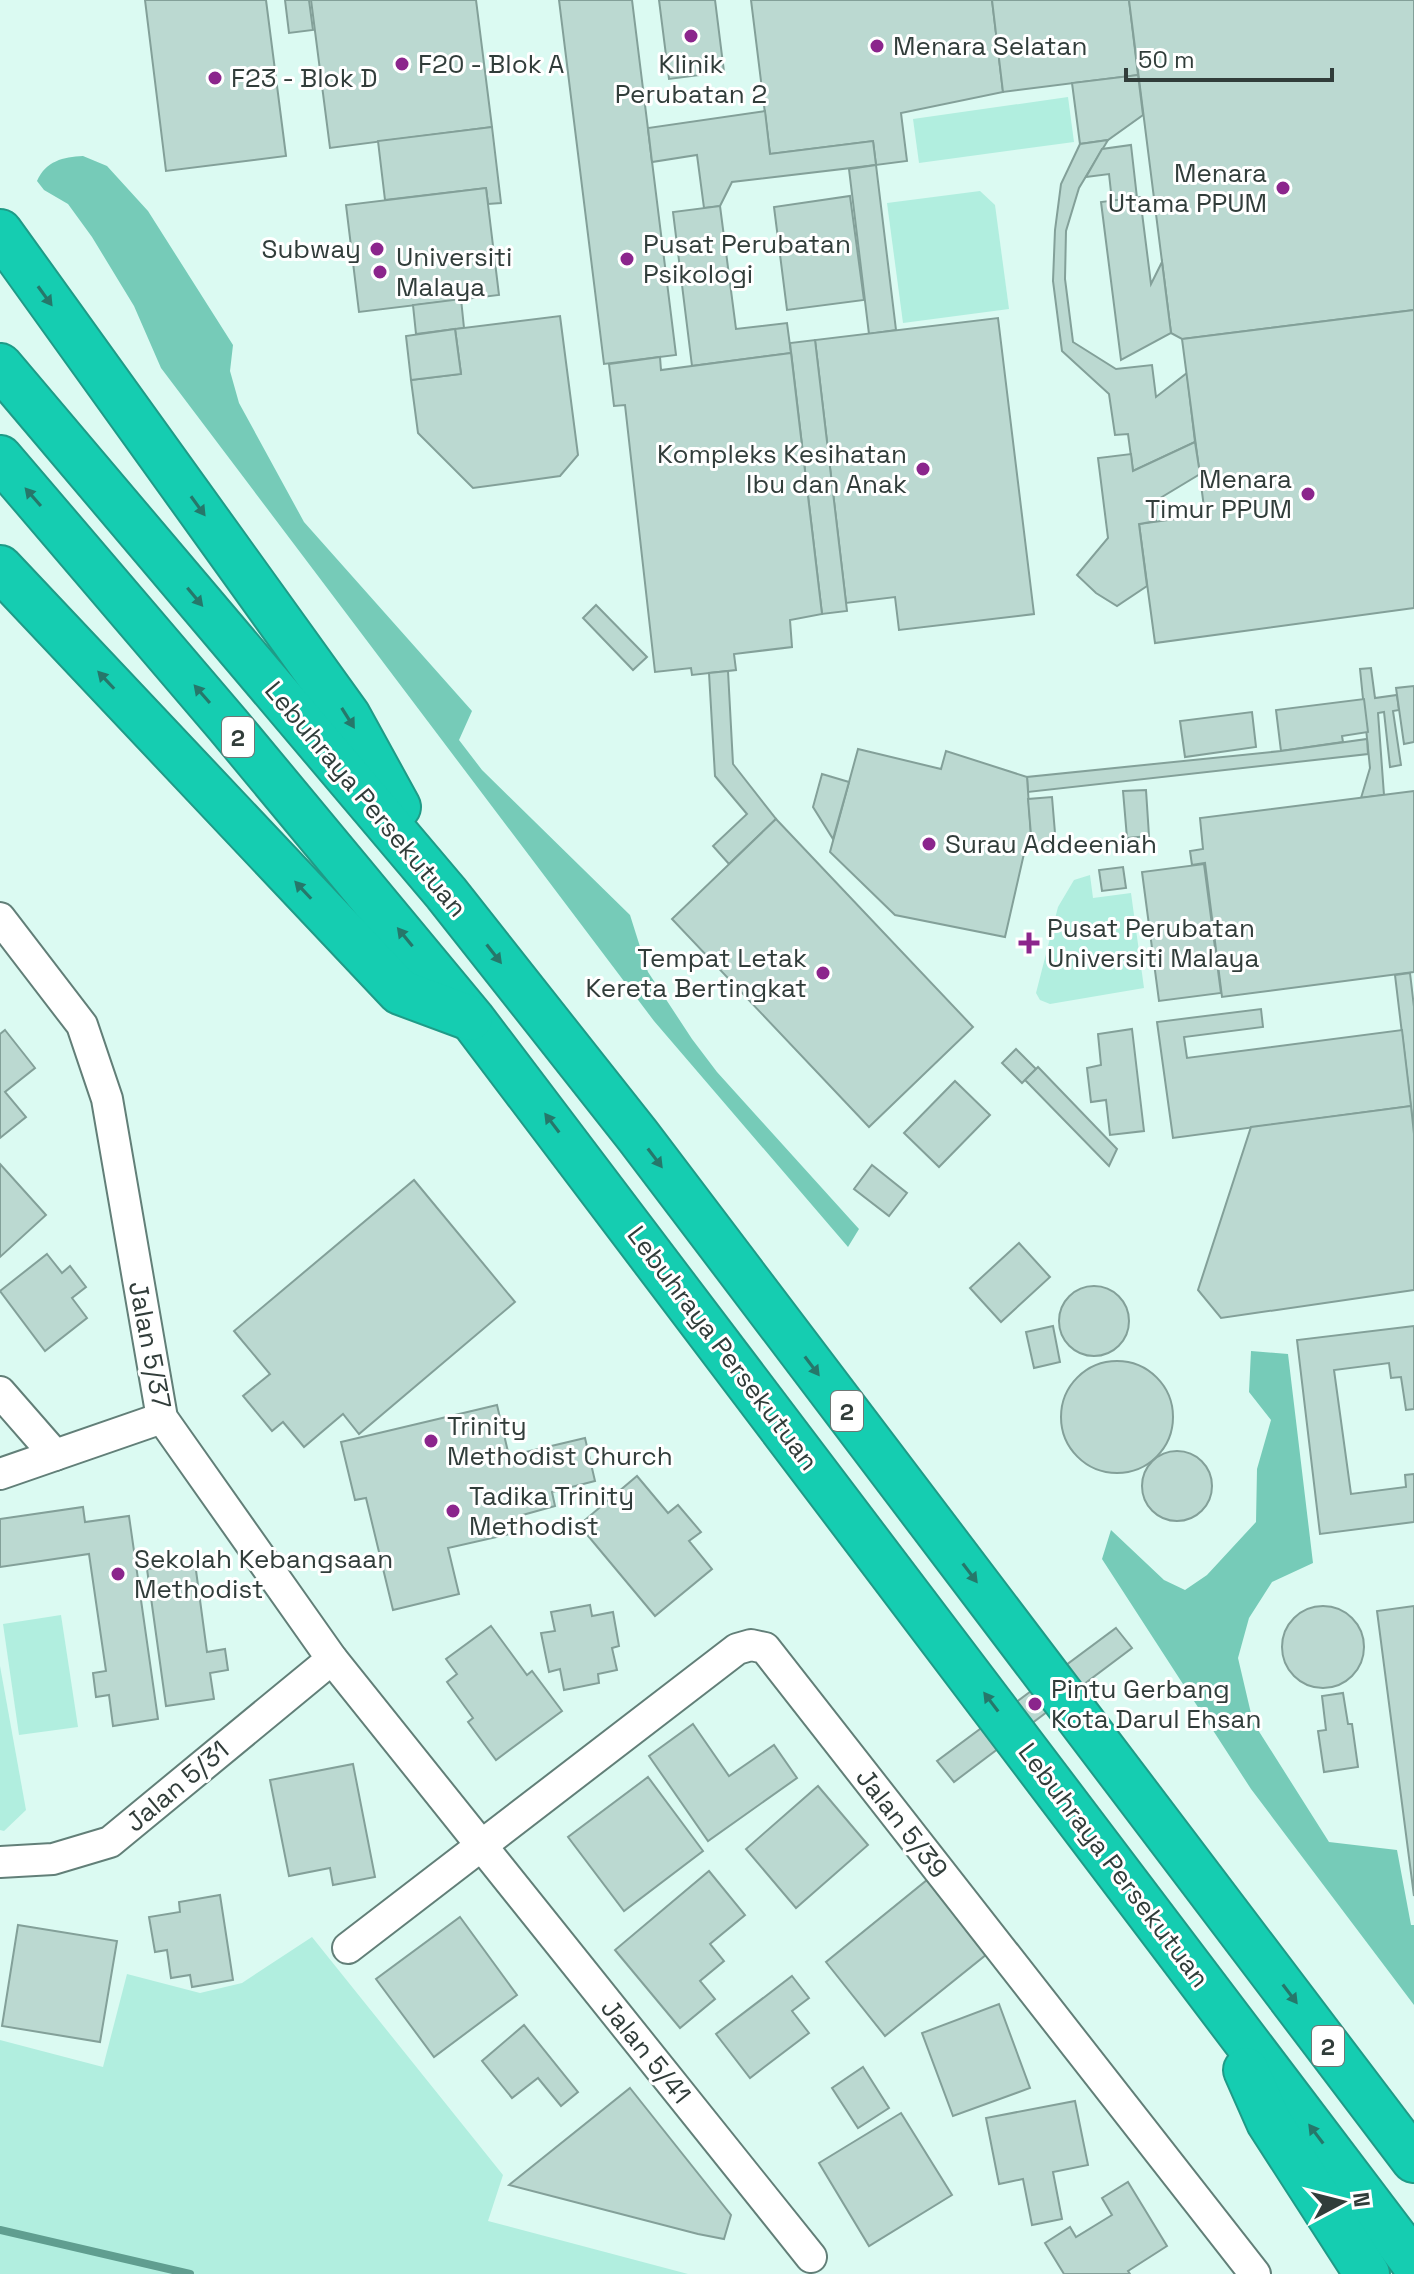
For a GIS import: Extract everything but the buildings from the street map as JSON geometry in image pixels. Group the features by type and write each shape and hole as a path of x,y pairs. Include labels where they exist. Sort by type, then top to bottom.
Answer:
{"highway":[{"path":"0,232 348,716 446,893"},
{"name":"Lebuhraya Persekutuan","path":"0,366 446,893 638,1136 1414,2160"},
{"name":"Lebuhraya Persekutuan","path":"0,458 228,725 472,1019 1414,2263"},
{"path":"0,568 400,992 472,1019"},
{"path":"1211,1994 1269,2122 1367,2274"}],"street":[{"name":"Jalan 5/37","path":"0,918 82,1025 107,1099 162,1418 332,1659 482,1844"},
{"path":"0,1392 55,1455"},
{"path":"0,1474 162,1418"},
{"name":"Jalan 5/39","path":"482,1844 737,1649 751,1645 765,1648 1255,2274"},
{"name":"Jalan 5/31","path":"0,1862 53,1859 110,1842 332,1659"},
{"path":"348,1948 482,1844"},
{"name":"Jalan 5/41","path":"482,1844 811,2257"}],"green space":[{"path":"1068,97 1074,142 919,163 913,119"},
{"path":"83,156 107,166 148,211 233,345 230,371 239,403 304,522 472,711 459,740 482,770 630,915 648,972 692,1039 717,1072 859,1229 848,1247 654,1021 161,368 134,306 92,237 68,204 44,190 37,181 45,169 56,161"},
{"path":"980,191 995,205 1009,309 903,323 887,203"},
{"path":"1090,875 1093,898 1131,893 1144,988 1050,1004 1040,1000 1036,993 1058,907 1074,880"},
{"path":"1251,1351 1288,1354 1313,1563 1272,1582 1249,1618 1238,1658 1253,1722 1329,1842 1397,1850 1411,1925 1414,1925 1414,2005 1251,1789 1102,1559 1111,1530 1164,1580 1185,1590 1207,1575 1256,1522 1257,1469 1271,1420 1249,1392"},
{"path":"61,1615 78,1727 19,1735 3,1624"},
{"path":"0,1666 26,1810 4,1831 0,1830"},
{"path":"312,1937 503,2175 488,2221 688,2274 0,2274 0,2040 103,2067 127,1974 200,1993 242,1983"}],"waterway":[{"path":"0,2230 190,2274"}],"place":[{"name":"Klinik Perubatan 2","path":"691,36"},
{"name":"Menara Selatan","path":"877,46"},
{"name":"F20 - Blok A","path":"402,64"},
{"name":"F23 - Blok D","path":"215,78"},
{"name":"Menara Utama PPUM","path":"1283,188"},
{"name":"Subway","path":"377,249"},
{"name":"Pusat Perubatan Psikologi","path":"627,259"},
{"name":"Universiti Malaya","path":"380,272"},
{"name":"Kompleks Kesihatan Ibu dan Anak","path":"923,469"},
{"name":"Menara Timur PPUM","path":"1308,494"},
{"name":"Surau Addeeniah","path":"929,844"},
{"name":"Pusat Perubatan Universiti Malaya","path":"1029,943"},
{"name":"Tempat Letak Kereta Bertingkat","path":"823,973"},
{"name":"Trinity Methodist Church","path":"431,1441"},
{"name":"Tadika Trinity Methodist","path":"453,1511"},
{"name":"Sekolah Kebangsaan Methodist","path":"118,1574"},
{"name":"Pintu Gerbang Kota Darul Ehsan","path":"1035,1704"}]}
